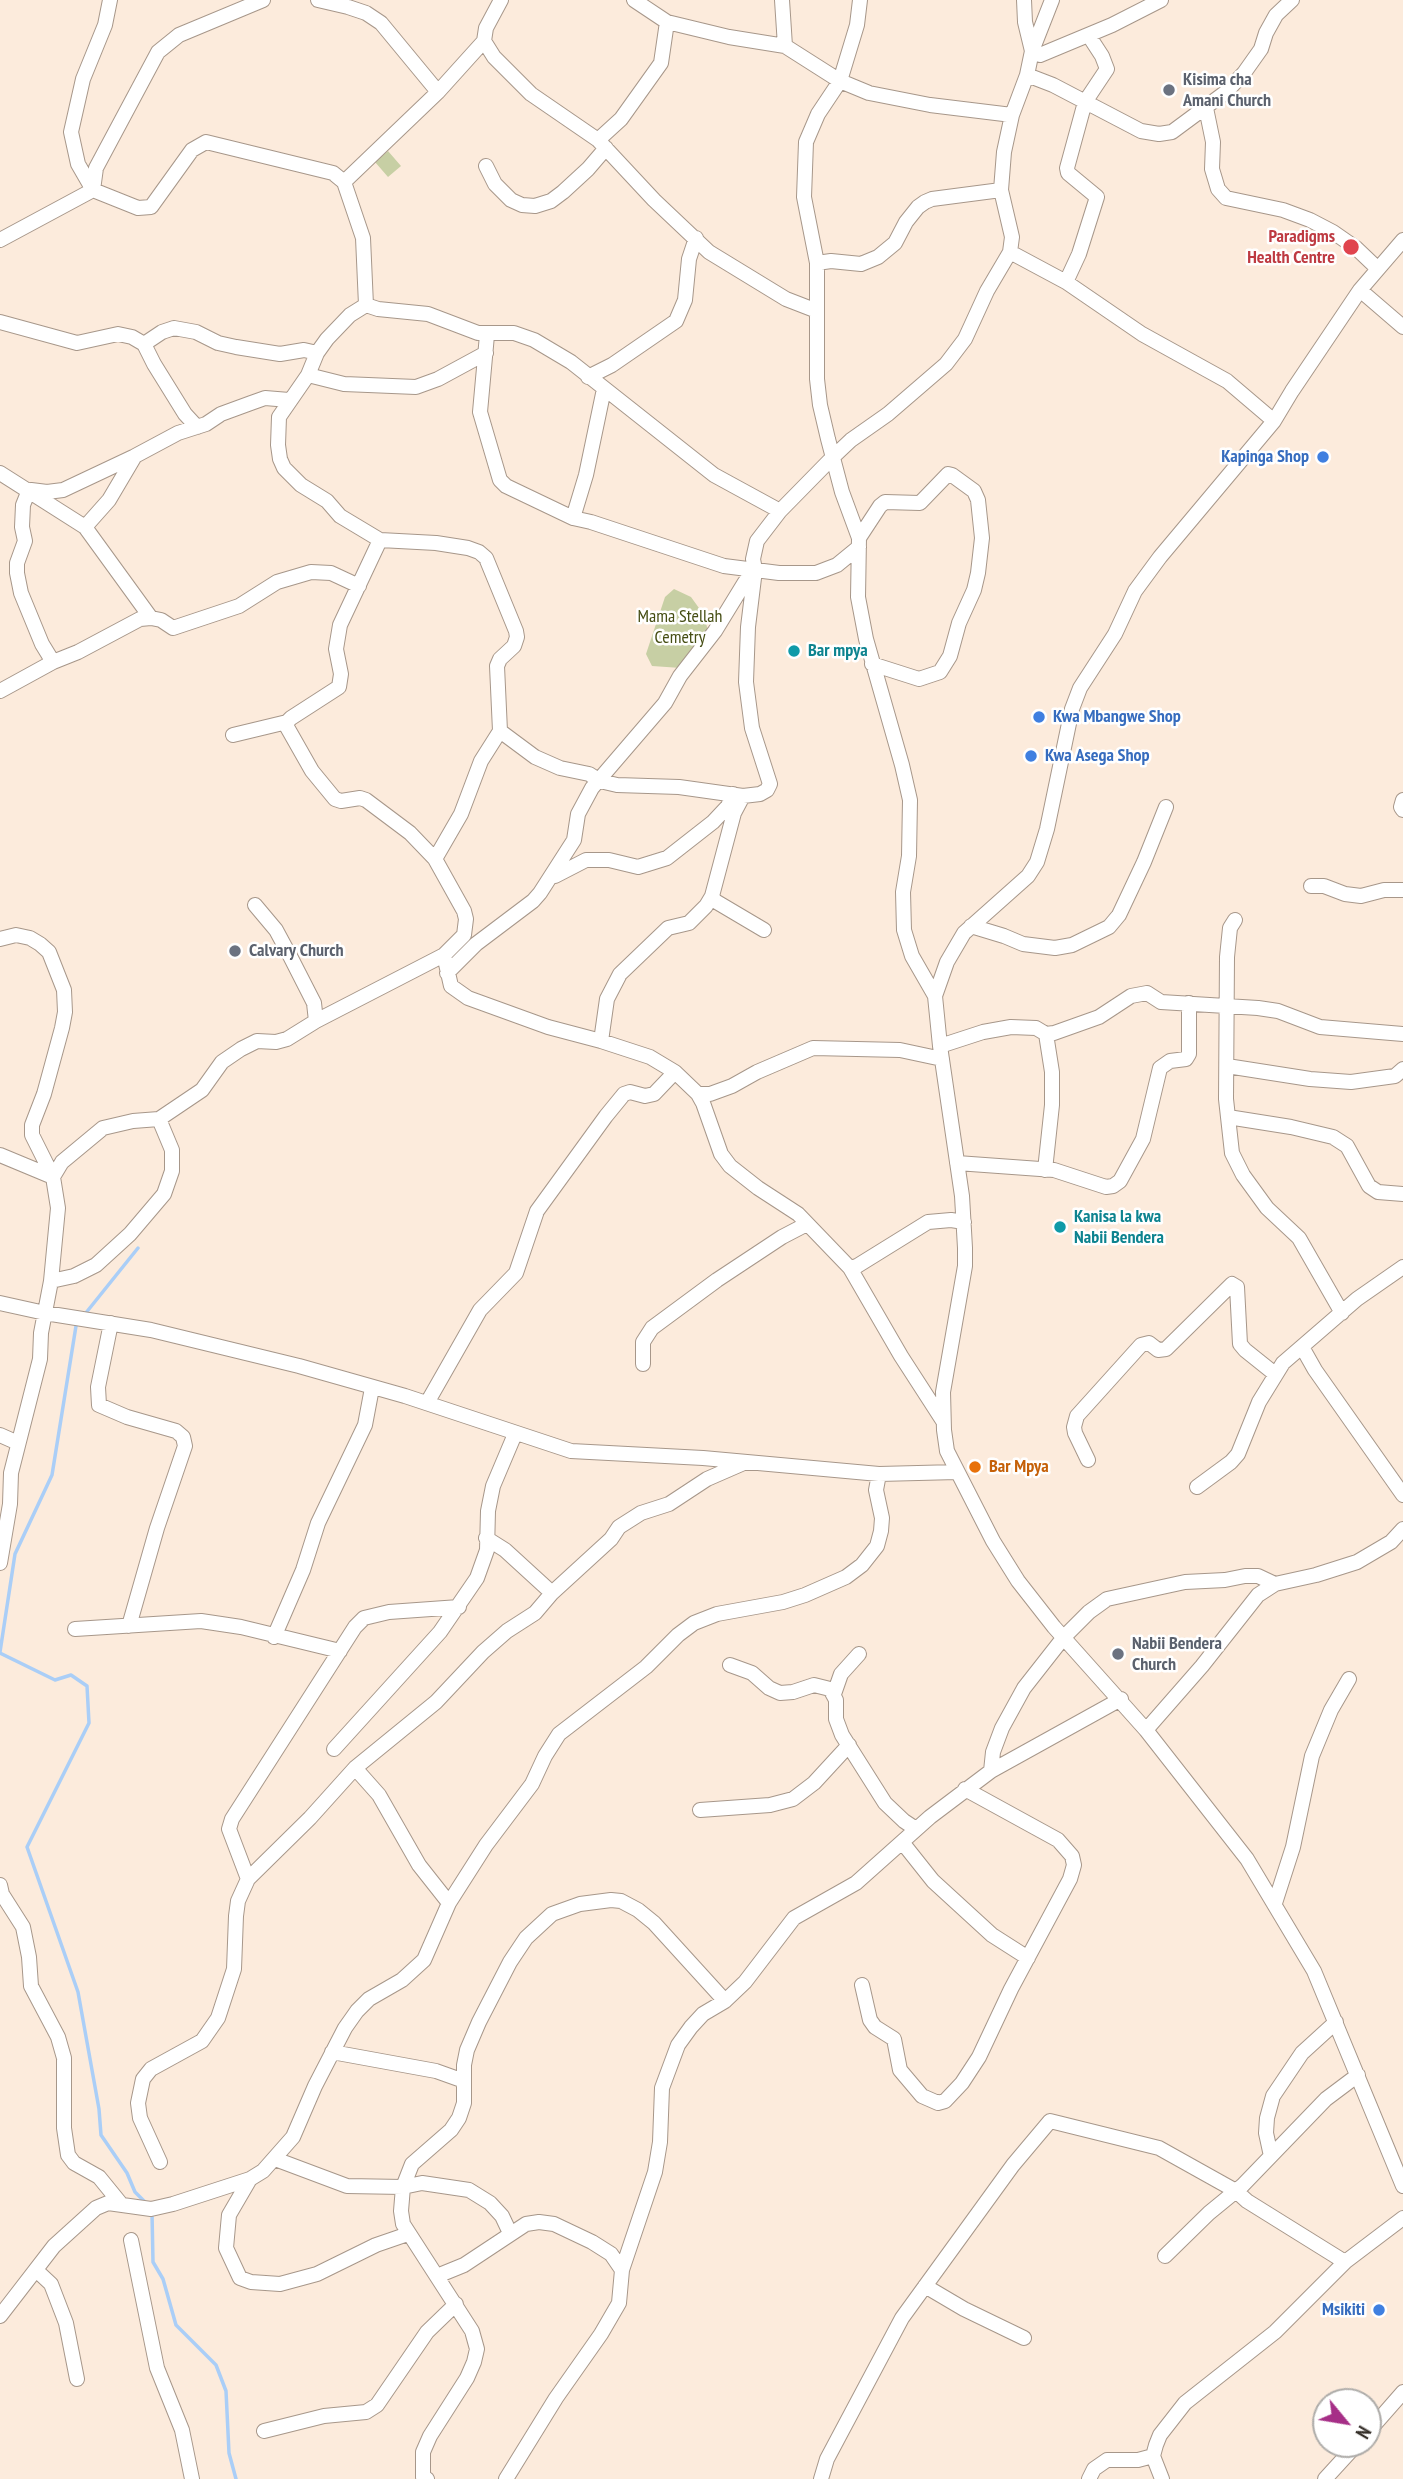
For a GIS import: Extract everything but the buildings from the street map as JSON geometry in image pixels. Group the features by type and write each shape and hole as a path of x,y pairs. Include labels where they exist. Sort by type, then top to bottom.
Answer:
{"street":[{"path":"110,0 106,25 83,79 71,132 78,164 93,190 138,208 151,207 192,150 206,142 332,173 344,182 363,238 366,305"},
{"path":"93,190 96,168 158,52 179,35 263,0"},
{"path":"318,0 348,6 381,23 438,92"},
{"path":"344,182 438,92 484,41 486,28 501,0"},
{"path":"634,0 667,22 729,37 785,46 840,81 869,93 1012,115"},
{"path":"782,0 785,46"},
{"path":"860,0 857,25 840,81 818,114 806,142 804,197 817,263 817,379 820,405 842,492 859,543 858,597 872,664 902,765 909,800 909,856 903,892 904,930 912,956 935,996 964,1222 965,1266 943,1392 947,1451 993,1541 1018,1581 1146,1730 1247,1858 1275,1903 1314,1971 1403,2186"},
{"path":"1024,0 1025,22 1032,51 1040,55 1089,36 1161,0"},
{"path":"500,731 535,757 560,768 589,774 617,785 679,788 738,795 760,794 767,790 770,784 752,728 746,682 748,627 755,570 753,559 757,541 780,511 833,457 946,364 965,339 987,291 1010,252 1012,237 1001,190 1004,152 1012,115 1027,75 1032,51 1052,0"},
{"path":"1027,75 1053,85 1141,131 1159,134 1172,132 1226,92 1254,60 1276,15 1292,0"},
{"path":"486,166 495,184 511,200 522,205 535,206 551,201 563,192 661,63 667,22"},
{"path":"1066,282 1079,254 1097,197 1068,173 1067,168 1085,102 1107,69 1089,36"},
{"path":"484,41 494,57 531,94 602,144 654,200 709,252 786,299 817,311"},
{"path":"1206,108 1213,142 1212,169 1218,189 1226,198 1283,210 1310,220 1356,247 1377,268"},
{"path":"0,240 93,190"},
{"path":"817,263 831,261 861,264 878,257 895,243 906,222 925,202 1001,190"},
{"path":"588,377 612,365 676,321 685,300 689,260 696,238"},
{"path":"935,996 947,962 964,933 1028,876 1037,862 1046,835 1072,709 1080,688 1115,634 1135,591 1160,557 1275,421 1360,290 1403,240"},
{"path":"1010,252 1066,282 1142,334 1227,381 1275,421"},
{"path":"1360,290 1403,327"},
{"path":"366,305 378,309 428,314 487,335 522,335 550,348 714,475 780,511"},
{"path":"366,305 338,326 317,354 308,375 279,418 280,459 284,468 301,485 327,501 348,522 380,540 436,543 479,552 486,558 517,637 514,646 500,659 497,666 500,731 481,761 461,814 435,859"},
{"path":"0,322 77,343 87,343 118,334 132,337 144,344 185,414 197,427"},
{"path":"144,344 162,332 174,328 196,332 218,343 236,347 280,354 304,350 317,354"},
{"path":"487,335 480,412 500,480 506,486 573,518 724,566 800,575 816,573 837,565 859,543 885,502 920,503 948,474 974,491 978,500 982,538 978,573 950,656 940,672 919,679 872,664"},
{"path":"308,375 344,384 416,387 438,379 486,353"},
{"path":"573,518 586,475 604,389"},
{"path":"29,490 63,490 221,414 258,400 278,397 289,400"},
{"path":"85,527 109,500 135,456"},
{"path":"0,473 85,527 150,618"},
{"path":"29,490 23,505 22,527 25,541 17,573 21,593 42,644 53,662"},
{"path":"233,735 287,722 339,687 341,674 336,649 337,637 346,609 380,540"},
{"path":"447,973 477,944 533,901 574,839 581,806 665,703 680,676 715,631 755,570"},
{"path":"0,691 140,619 161,620 173,628 239,606 277,582 311,572 331,573 359,586"},
{"path":"53,1177 62,1162 103,1128 133,1121 159,1119 202,1090 227,1057 257,1041 276,1042 287,1039 316,1021 444,955 464,935 464,911 435,859 410,833 366,800 360,798 341,802 335,799 299,750 287,730 287,722"},
{"path":"547,880 586,860 609,860 638,867 667,858 713,822 738,795"},
{"path":"601,1041 607,999 620,974 668,928 689,923 712,896 738,795"},
{"path":"1403,800 1403,810"},
{"path":"971,926 1040,948 1072,945 1110,927 1119,915 1144,862 1166,807"},
{"path":"1311,886 1325,886 1345,894 1361,896 1384,890 1403,890"},
{"path":"712,896 715,901 764,930"},
{"path":"255,905 276,930 290,956 314,1003 316,1021"},
{"path":"1235,920 1227,943 1228,1117 1232,1153 1243,1175 1267,1208 1298,1238 1342,1313"},
{"path":"0,939 16,936 30,939 49,952 64,990 65,1012 44,1094 32,1125 32,1135 53,1177 58,1208 40,1359 11,1473 10,1504 0,1563"},
{"path":"444,955 451,985 468,998 572,1035 601,1041 659,1061 675,1072 698,1094 721,1154 730,1166 798,1214 850,1268 943,1422"},
{"path":"698,1094 710,1094 732,1086 813,1048 941,1053 983,1032 1011,1027 1036,1028 1046,1034 1079,1026 1099,1017 1137,993 1150,994 1161,1002 1278,1011 1330,1029 1403,1034"},
{"path":"957,1163 1045,1170 1106,1187 1113,1186 1120,1181 1143,1139 1160,1068 1170,1061 1186,1059 1189,1054 1189,1003"},
{"path":"1045,1170 1052,1105 1052,1072 1046,1034"},
{"path":"1227,1066 1310,1079 1351,1082 1395,1076 1403,1069"},
{"path":"427,1403 480,1310 516,1273 537,1211 606,1116 624,1094 630,1092 645,1097 654,1094 675,1072"},
{"path":"1228,1117 1333,1137 1347,1146 1369,1186 1378,1192 1403,1194"},
{"path":"51,1281 74,1276 96,1265 130,1234 164,1194 172,1171 172,1150 159,1119"},
{"path":"0,1154 53,1177"},
{"path":"850,1268 928,1222 964,1222"},
{"path":"643,1364 643,1342 652,1328 717,1280 782,1237 807,1224"},
{"path":"1197,1488 1238,1454 1259,1402 1275,1374 1302,1347 1377,1284 1403,1268"},
{"path":"1088,1460 1075,1433 1077,1416 1142,1345 1149,1343 1158,1350 1166,1349 1232,1284 1237,1287 1240,1344 1275,1374"},
{"path":"0,1303 111,1323 276,1360 427,1403 554,1447 582,1453 641,1454 879,1474 957,1472"},
{"path":"111,1323 98,1387 99,1405 127,1417 176,1431 183,1437 185,1446 150,1550 129,1626"},
{"path":"1302,1347 1334,1398 1403,1495"},
{"path":"274,1637 303,1570 318,1523 365,1425 372,1388"},
{"path":"334,1749 459,1607 482,1566 487,1550 488,1511 494,1486 515,1434"},
{"path":"0,1435 18,1443"},
{"path":"160,2162 141,2118 138,2104 143,2079 151,2069 202,2042 218,2018 234,1969 238,1900 248,1879 310,1818 355,1768 436,1702 483,1652 507,1631 535,1613 626,1521 676,1501 707,1479 746,1462"},
{"path":"0,2316 54,2246 84,2217 108,2203 151,2209 250,2179 263,2171 299,2127 332,2052 357,2011 369,1999 402,1980 424,1960 449,1903 486,1844 532,1784 559,1734 646,1667 694,1623 717,1614 783,1602 805,1595 862,1566 877,1546 881,1531 876,1490 879,1474"},
{"path":"1146,1730 1202,1666 1258,1595 1275,1584 1316,1576 1357,1562 1391,1542 1403,1528"},
{"path":"486,1538 505,1550 552,1593"},
{"path":"991,1771 993,1752 1002,1728 1024,1688 1064,1637 1089,1612 1107,1599 1185,1582 1245,1576 1258,1576 1275,1584"},
{"path":"248,1879 229,1829 232,1819 355,1627 364,1618 402,1610 459,1607"},
{"path":"75,1629 201,1621 241,1627 340,1651"},
{"path":"859,1654 841,1675 834,1694 836,1719 842,1735 885,1803 916,1829"},
{"path":"730,1665 752,1673 769,1688 780,1693 814,1685 830,1689 834,1694"},
{"path":"1275,1903 1293,1847 1312,1756 1331,1710 1349,1679"},
{"path":"506,2479 619,2303 622,2270 655,2172 660,2142 662,2088 678,2045 691,2028 703,2014 725,2001 757,1968 794,1918 856,1883 916,1829 991,1771 1121,1699"},
{"path":"701,1810 770,1805 793,1799 814,1783 849,1745"},
{"path":"355,1768 379,1795 419,1864 449,1903"},
{"path":"862,1986 870,2020 875,2027 894,2039 900,2070 922,2096 937,2103 951,2096 979,2057 1070,1879 1074,1865 1072,1856 1058,1840 965,1789"},
{"path":"902,1842 933,1881 992,1935 1028,1958"},
{"path":"0,1885 2,1894 23,1927 31,1986 58,2038 64,2058 64,2127 68,2155 74,2162 99,2177 121,2204"},
{"path":"427,2479 423,2477 423,2452 430,2436 467,2378 477,2349 472,2331 403,2224 403,2187 412,2164 451,2130 459,2118 464,2103 467,2050 510,1962 539,1924 565,1908 611,1900 621,1901 638,1909 669,1938 725,2001"},
{"path":"1270,2156 1266,2133 1269,2105 1302,2053 1336,2022"},
{"path":"332,2052 436,2071 464,2081"},
{"path":"1165,2256 1236,2191 1326,2099 1358,2075"},
{"path":"821,2479 827,2459 902,2318 1013,2165 1050,2121 1159,2148 1236,2191 1247,2201 1345,2262"},
{"path":"275,2159 347,2186 403,2187 422,2183 469,2190 490,2203 502,2216 510,2233"},
{"path":"250,2179 229,2215 226,2248 240,2278 251,2282 280,2284 317,2274 376,2245 408,2234"},
{"path":"1162,2479 1153,2456 1160,2435 1185,2403 1275,2332 1345,2262 1403,2218"},
{"path":"437,2276 479,2256 526,2224 539,2222 554,2224 611,2254 622,2270"},
{"path":"131,2239 157,2368 182,2430 192,2479"},
{"path":"36,2270 51,2284 66,2323 77,2379"},
{"path":"925,2286 964,2309 1024,2338"},
{"path":"264,2431 324,2416 366,2412 377,2405 428,2332 456,2304"},
{"path":"1382,2416 1403,2392"},
{"path":"1089,2479 1100,2463 1107,2460 1138,2460 1153,2456"},
{"path":"1325,2479 1344,2458"}],"green space":[{"path":"388,151 401,166 388,177 375,162"},
{"name":"Mama Stellah Cemetry","path":"674,589 691,597 704,615 708,631 681,668 652,666 646,654 665,597"}],"waterway":[{"path":"85,1314 138,1248"},
{"path":"0,1652 15,1554 52,1475 78,1323"},
{"path":"0,1653 55,1680 71,1675 87,1686 89,1723 27,1847 78,1992 99,2109 101,2135 127,2173 135,2192 147,2204"},
{"path":"152,2213 153,2262 163,2279 176,2325 216,2365 226,2391 229,2453 236,2479"}],"place":[{"name":"Kisima cha Amani Church","path":"1169,90"},
{"name":"Paradigms Health Centre","path":"1351,247"},
{"name":"Kapinga Shop","path":"1323,457"},
{"name":"Bar mpya","path":"794,651"},
{"name":"Kwa Mbangwe Shop","path":"1039,717"},
{"name":"Kwa Asega Shop","path":"1031,756"},
{"name":"Calvary Church","path":"235,951"},
{"name":"Kanisa la kwa Nabii Bendera","path":"1060,1227"},
{"name":"Bar Mpya","path":"975,1467"},
{"name":"Nabii Bendera Church","path":"1118,1654"},
{"name":"Msikiti","path":"1379,2310"}]}
